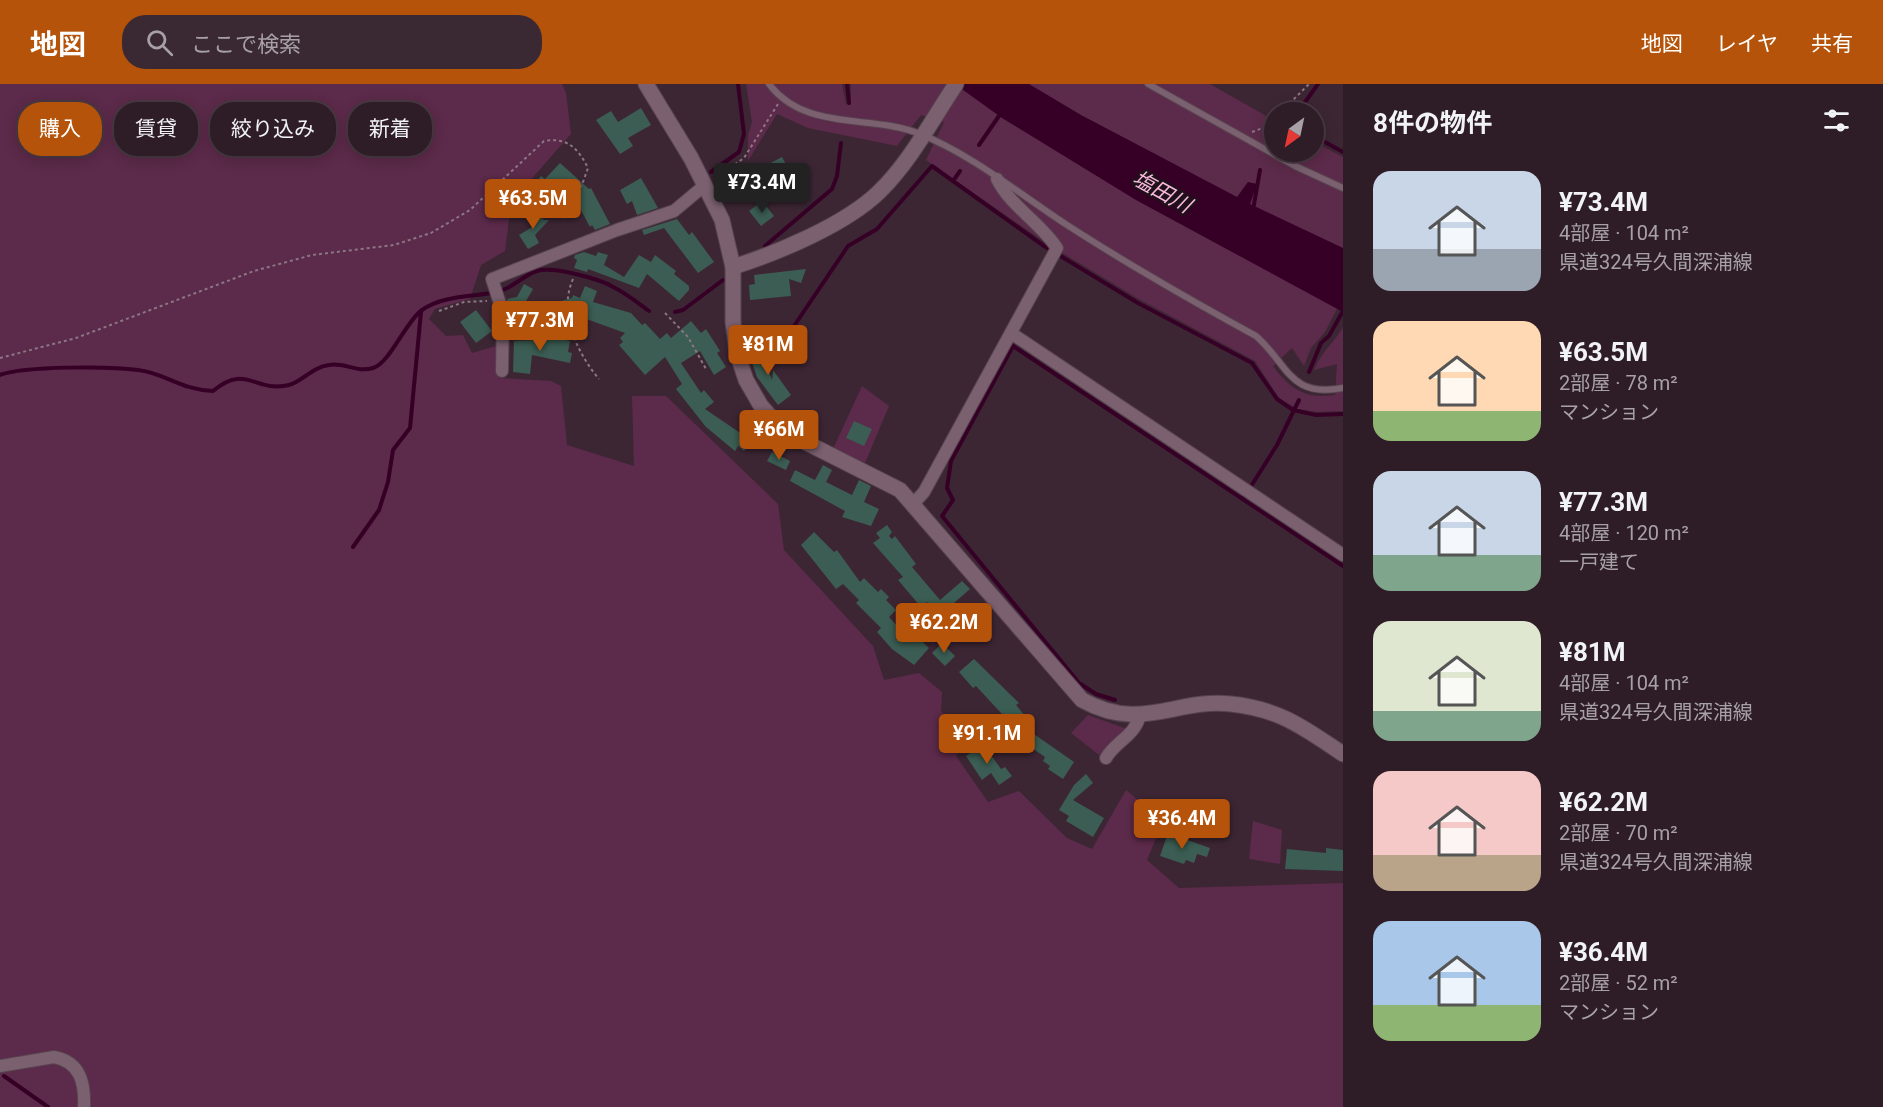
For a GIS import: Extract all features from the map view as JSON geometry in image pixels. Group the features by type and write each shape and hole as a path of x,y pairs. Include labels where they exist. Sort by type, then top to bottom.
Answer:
{"main road":[{"path":"646,84 705,185 722,220 733,267 733,322 737,352 746,380 761,406 778,425 801,441 879,477 900,490 914,503 1060,678 1082,700 1102,711 1140,715 1229,704 1260,709 1288,717 1343,754"},
{"path":"733,267 757,259 830,226 878,193 922,135 956,84"}],"street":[{"path":"914,503 924,492 1057,248 1047,232 1004,193 997,179"},
{"path":"502,371 503,313 492,279 617,230 674,211 705,185"},
{"path":"1011,333 1343,555"},
{"path":"1106,758 1129,736 1137,725 1140,715"},
{"path":"0,1066 54,1057 63,1059 74,1065 80,1074 85,1088 84,1107"}],"lane":[{"path":"769,84 781,99 811,113 851,123 907,129 959,153 1131,267 1256,336 1268,346 1284,372 1296,382 1314,390 1343,388"},
{"path":"1148,84 1295,166 1343,188"}],"path":[{"path":"1291,102 1309,84"},
{"path":"705,185 744,158 781,99"},
{"path":"1235,132 1255,132 1264,128"},
{"path":"0,358 76,338 254,271 300,258 394,245 431,233 470,210 544,141 556,139 579,149 588,168 563,218"},
{"path":"573,279 567,293 568,318 583,360 599,379"},
{"path":"439,311 464,302 497,295"},
{"path":"665,314 688,337 706,369"}],"shaded area":[{"path":"0,84 562,84 566,93 571,134 511,202 505,251 481,265 470,299 435,309 429,319 446,336 463,335 472,353 496,346 500,378 551,381 561,386 567,445 634,466 632,396 666,396 778,504 784,550 873,646 884,680 919,673 942,692 941,711 965,743 956,756 988,802 1019,791 1067,838 1092,849 1126,790 1163,821 1147,860 1179,888 1343,883 1343,1107 0,1107"},
{"path":"746,84 842,84 846,104 851,105 851,84 978,84 1343,289 1337,309 1325,332 1311,348 1304,366 1292,348 1273,366 1286,381 1300,391 1315,396 1335,395 1337,364 1314,370 1343,327 1343,411 1317,412 1297,409 1279,398 1255,361 1137,298 1046,243 926,160 944,122 921,115 897,146 808,128 777,114 748,161 748,135 752,122"},
{"path":"1006,84 1210,84 1264,115 1264,162 1324,162 1324,147 1343,157 1343,271"},
{"path":"862,386 889,406 865,463 833,449"},
{"path":"1088,715 1127,729 1099,755 1071,733"},
{"path":"1253,821 1282,830 1280,864 1249,859"}],"water":[{"name":"塩田川","path":"949,84 1029,84 1081,115 1237,197 1248,182 1257,184 1250,204 1343,248 1343,312 1136,200 1002,118 959,87"}],"building":[{"path":"641,108 651,125 628,138 633,146 620,154 596,120 611,111 618,122"},
{"path":"782,157 791,174 752,191 744,177"},
{"path":"560,163 589,189 591,188 610,224 595,230 592,225 590,227 572,193 566,200 551,187 533,210 522,201 541,176 545,179"},
{"path":"641,178 658,208 637,215 632,201 627,204 620,190"},
{"path":"762,201 774,216 761,226 749,211"},
{"path":"535,211 544,220 549,220 535,235 539,243 528,249 519,235 534,226 527,220"},
{"path":"677,219 689,235 692,232 714,262 698,273 664,228 644,235 642,230"},
{"path":"584,252 596,256 598,252 608,255 604,265 624,277 639,255 651,262 655,255 676,271 674,274 689,286 689,290 679,301 647,274 639,288 588,269 587,272 574,268 577,260 574,258 575,255"},
{"path":"806,269 801,283 789,279 791,296 750,300 749,285 755,284 754,275"},
{"path":"524,284 533,289 519,313 511,315 507,299 517,297"},
{"path":"585,286 597,291 593,302 631,313 642,325 645,323 660,339 667,333 671,338 691,321 701,333 706,329 720,351 717,353 726,367 714,375 700,351 681,363 701,393 704,390 714,402 705,409 752,441 744,451 738,446 735,451 706,427 676,389 682,384 665,357 645,375 619,345 623,342 620,338 625,333 567,312 531,322 528,310 572,298 573,295 580,298"},
{"path":"476,310 492,331 476,343 460,322"},
{"path":"539,334 570,341 568,352 572,353 570,363 532,355 530,374 513,372 514,341 537,340"},
{"path":"759,344 772,380 773,370 791,395 778,405 757,377 747,348"},
{"path":"854,421 872,429 864,446 846,438"},
{"path":"772,452 790,461 786,470 767,461"},
{"path":"823,465 832,470 826,482 852,495 859,480 871,486 864,502 879,509 871,526 842,517 845,511 790,481 795,470 815,480"},
{"path":"887,525 892,532 889,536 892,539 895,536 916,564 912,567 940,600 962,581 970,589 954,603 970,620 954,634 927,602 921,607 898,580 903,577 873,543 880,538 876,533"},
{"path":"814,532 834,552 837,550 860,582 864,578 878,592 881,589 889,597 886,600 896,610 889,617 907,637 911,631 929,648 914,665 892,649 877,632 881,628 856,603 859,600 843,584 836,589 801,545"},
{"path":"942,643 955,656 945,666 932,653"},
{"path":"974,659 1019,703 1016,705 1035,728 1031,732 1074,762 1063,779 1048,769 1050,766 1043,761 1045,757 1023,742 1014,727 976,686 973,688 959,672"},
{"path":"983,744 1001,769 1005,767 1012,776 999,785 991,773 982,780 966,756"},
{"path":"1086,774 1093,783 1073,800 1104,818 1093,837 1066,821 1069,816 1059,810 1074,785"},
{"path":"1168,833 1210,848 1207,857 1197,854 1194,863 1186,860 1184,864 1160,856"},
{"path":"1326,848 1343,850 1343,871 1285,869 1287,849 1326,853"}],"waterway":[{"path":"711,172 739,152 744,134 738,84"},
{"path":"847,84 849,103"},
{"path":"1305,102 1318,84"},
{"path":"979,145 1001,113"},
{"path":"1324,142 1343,152"},
{"path":"765,246 832,189 837,176 841,143"},
{"path":"792,329 848,246 877,229 932,166 1044,246 1138,303 1252,363 1277,399 1293,410 1316,415 1343,414"},
{"path":"1253,210 1260,170"},
{"path":"953,181 960,171"},
{"path":"0,375 47,368 108,368 157,374 182,385 202,390 213,391 234,379 250,380 267,385 289,385 323,366 335,364 361,369 373,368 386,358 416,315 430,305 449,299 502,290 532,273 544,270 577,274 608,284 649,311"},
{"path":"675,312 683,310 723,280"},
{"path":"1309,372 1321,343 1329,336 1343,311"},
{"path":"353,547 379,510 388,482 393,450 410,428 421,312"},
{"path":"1115,700 1096,694 1079,683 942,516 953,500 947,488 951,461 1013,346 1343,566"},
{"path":"1243,499 1277,445 1299,400"},
{"path":"4,1076 48,1107"}]}
